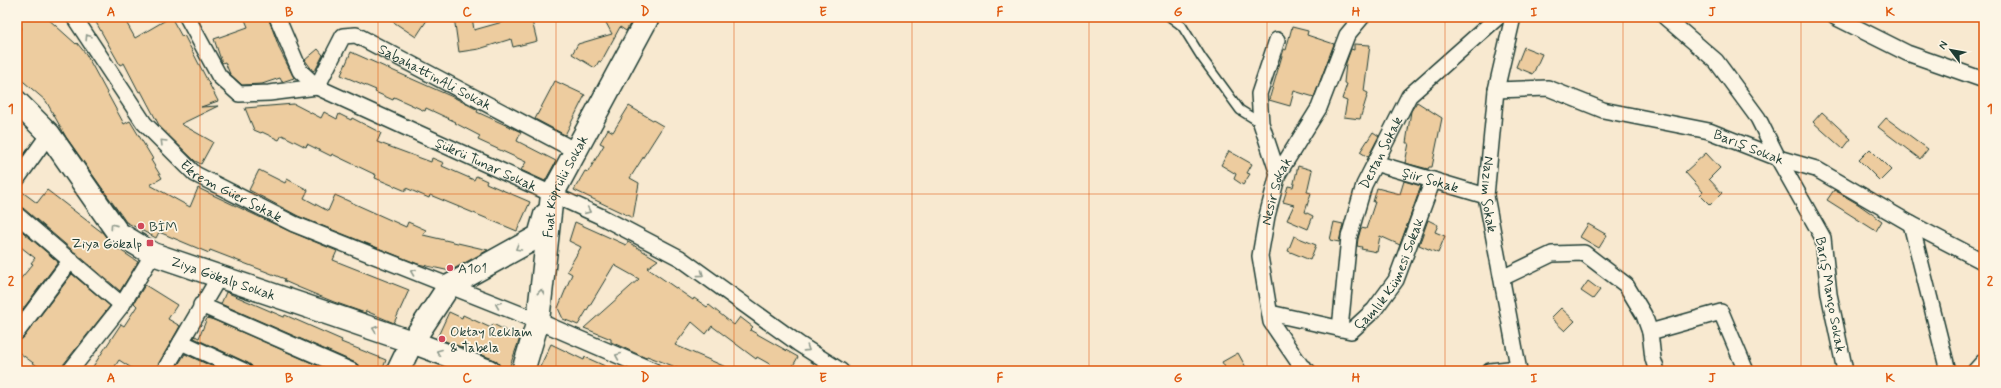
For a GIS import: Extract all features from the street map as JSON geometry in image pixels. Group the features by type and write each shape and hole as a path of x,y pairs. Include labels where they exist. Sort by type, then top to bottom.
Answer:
{"main road":[{"name":"Fuat Köprülü Sokak","path":"523,371 538,321 552,195 648,17"},
{"name":"Ziya Gökalp Sokak","path":"17,102 50,134 118,233 153,254 412,342 489,371"},
{"path":"398,371 412,342 449,286 486,267 538,236 552,195"}],"street":[{"name":"Ekrem Güer Sokak","path":"74,17 144,123 195,174 294,224 538,321 654,371"},
{"path":"187,17 219,76 239,94 269,93 317,87"},
{"name":"Şükrü Tunar Sokak","path":"277,17 300,71 317,87 600,216 680,258 799,344 841,371"},
{"name":"Nesir Sokak","path":"1308,371 1301,366 1271,322 1260,256 1267,216 1278,174 1319,108 1347,35 1362,17"},
{"name":"Destan Sokak","path":"1340,329 1349,236 1364,185 1375,163 1409,96 1498,17"},
{"name":"Nazım Sokak","path":"1513,17 1496,90 1486,196 1518,370"},
{"name":"Barış Manço Sokak","path":"1666,17 1716,61 1758,118 1778,158 1823,238 1829,294 1845,371"},
{"path":"1835,17 1907,53 1984,80"},
{"name":"SabahattinAli Sokak","path":"317,87 343,36 356,35 576,151"},
{"path":"1277,40 1259,94 1261,123 1278,174"},
{"name":"Barış Sokak","path":"1496,90 1548,88 1603,110 1709,130 1778,158 1816,168 1911,224 1984,262"},
{"path":"17,179 50,134"},
{"name":"Şiir Sokak","path":"1375,163 1486,196"},
{"name":"Çamlık Kümesi Sokak","path":"1270,313 1340,329 1351,330 1374,310 1396,280 1433,180"},
{"path":"17,215 122,305"},
{"path":"1911,224 1948,371"},
{"path":"1502,278 1552,254 1584,253 1626,285 1644,315 1650,332 1653,359 1657,371"},
{"path":"70,371 122,305 153,254"},
{"path":"17,332 71,260"},
{"path":"164,371 201,305 220,276"},
{"path":"201,305 352,371"},
{"path":"1650,332 1721,312 1746,371"},
{"path":"181,342 244,371"},
{"path":"1975,371 1984,361"},
{"path":"1490,371 1518,370"}],"lane":[{"path":"1170,17 1182,26 1202,58 1240,110 1261,123"}],"building":[{"path":"23,17 46,17 76,44 77,43 86,54 124,124 130,121 153,159 151,160 162,178 150,185 190,207 198,188 291,232 337,251 333,260 409,290 394,323 366,311 365,313 334,302 284,281 285,279 210,250 209,253 159,232 156,238 126,222 66,137 46,101 17,76 17,34 22,28 18,24"},
{"path":"93,17 119,17 126,22 135,38 171,17 182,37 184,35 218,101 201,107 218,106 181,124 213,142 201,164 195,161 160,127 124,63 120,65"},
{"path":"244,17 268,17 280,50 294,78 282,82 280,78 262,84 242,85 230,74 225,62 222,63 214,39 248,27"},
{"path":"386,17 429,17 416,37"},
{"path":"454,17 472,17 474,30 506,21 505,17 531,17 537,41 513,47 511,39 479,49 459,52"},
{"path":"603,17 634,17 626,31 620,27 601,62 599,61 595,68 572,54 578,44 612,34"},
{"path":"1292,27 1308,31 1307,35 1334,44 1314,97 1294,91 1290,106 1269,100"},
{"path":"1354,44 1370,45 1364,91 1368,93 1360,119 1344,117 1347,101 1342,99 1347,84 1344,83 1346,63 1351,49 1354,50"},
{"path":"1524,47 1542,54 1533,74 1516,67"},
{"path":"318,49 323,55 316,69 313,71 305,60"},
{"path":"351,52 455,98 478,110 477,112 521,132 517,141 556,161 545,181 521,170 526,162 478,140 480,136 455,123 456,122 426,108 425,111 394,97 393,100 375,92 376,90 341,75"},
{"path":"555,81 585,95 565,135 535,119"},
{"path":"1417,102 1442,118 1432,167 1429,167 1428,169 1405,163 1409,143 1406,143 1411,111"},
{"path":"294,104 321,118 324,112 337,119 339,114 351,120 352,118 381,133 377,142 431,162 432,158 444,163 442,166 474,180 476,176 487,181 486,183 530,202 517,231 430,195 429,198 406,188 406,191 375,178 376,175 332,154 331,156 307,144 306,147 282,135 279,140 254,130 245,108"},
{"path":"629,106 663,126 630,178 639,183 633,218 574,190 585,171 588,172 604,145 600,143 608,129 613,132"},
{"path":"1822,112 1851,139 1843,149 1813,122"},
{"path":"1886,118 1928,149 1920,159 1878,127"},
{"path":"1373,132 1379,136 1368,157 1360,152"},
{"path":"1870,149 1891,170 1880,181 1859,160"},
{"path":"1229,151 1252,164 1247,173 1250,174 1243,185 1234,179 1236,174 1221,165"},
{"path":"1706,153 1720,168 1709,179 1722,193 1710,205 1700,195 1703,192 1685,172"},
{"path":"1298,166 1312,170 1307,192 1311,193 1305,212 1313,216 1308,229 1287,220 1294,205 1283,202 1288,186 1293,187"},
{"path":"259,170 285,183 287,179 308,190 304,198 328,211 335,195 406,227 408,222 426,230 423,235 488,250 450,271 418,264 298,216 249,190"},
{"path":"1404,181 1421,186 1400,245 1380,236 1377,252 1361,249 1362,247 1357,246 1358,239 1361,228 1366,229 1375,202 1373,202 1377,188 1400,194"},
{"path":"17,188 37,203 47,190 103,233 111,244 138,262 120,291 23,208 17,206"},
{"path":"1834,190 1858,204 1882,221 1876,231 1827,200"},
{"path":"1428,220 1438,225 1435,232 1445,236 1438,253 1419,245"},
{"path":"575,222 626,245 628,242 658,260 647,268 693,300 694,298 707,307 709,305 734,325 740,317 753,327 750,330 798,357 790,371 782,371 757,357 756,359 712,326 706,334 692,322 675,345 735,371 686,371 647,356 646,358 611,342 611,339 584,328 639,279 614,265 578,325 563,319 558,308 572,274 567,271 581,247 569,241"},
{"path":"1334,222 1343,224 1339,242 1330,240"},
{"path":"1588,224 1607,235 1599,248 1580,237"},
{"path":"17,227 58,262 17,317 17,283 33,264 31,263 35,258 17,244"},
{"path":"1294,236 1316,245 1310,260 1288,251"},
{"path":"72,274 110,306 63,365 61,371 44,371 17,351 17,341 24,337"},
{"path":"1588,281 1600,290 1593,299 1581,291"},
{"path":"145,285 177,305 168,319 180,326 155,371 136,371 119,360 112,371 90,371 121,324 124,326 137,306 134,303"},
{"path":"226,292 284,317 285,315 342,340 341,342 386,360 382,371 365,371 356,363 221,304"},
{"path":"1561,308 1575,321 1565,331 1551,318"},
{"path":"449,312 462,318 463,315 491,328 493,324 520,338 508,371 501,368 493,359 437,338"},
{"path":"207,318 330,371 253,371 252,366 248,363 194,338 195,336 199,338"},
{"path":"551,344 584,360 585,357 616,371 538,371"},
{"path":"1238,353 1248,371 1227,371 1222,362"},
{"path":"185,354 222,371 174,371"}],"place":[{"name":"BİM","path":"141,226"},
{"name":"Ziya Gökalp","path":"150,243"},
{"name":"A101","path":"450,268"},
{"name":"Oktay Reklam & Tabela","path":"442,339"}]}
